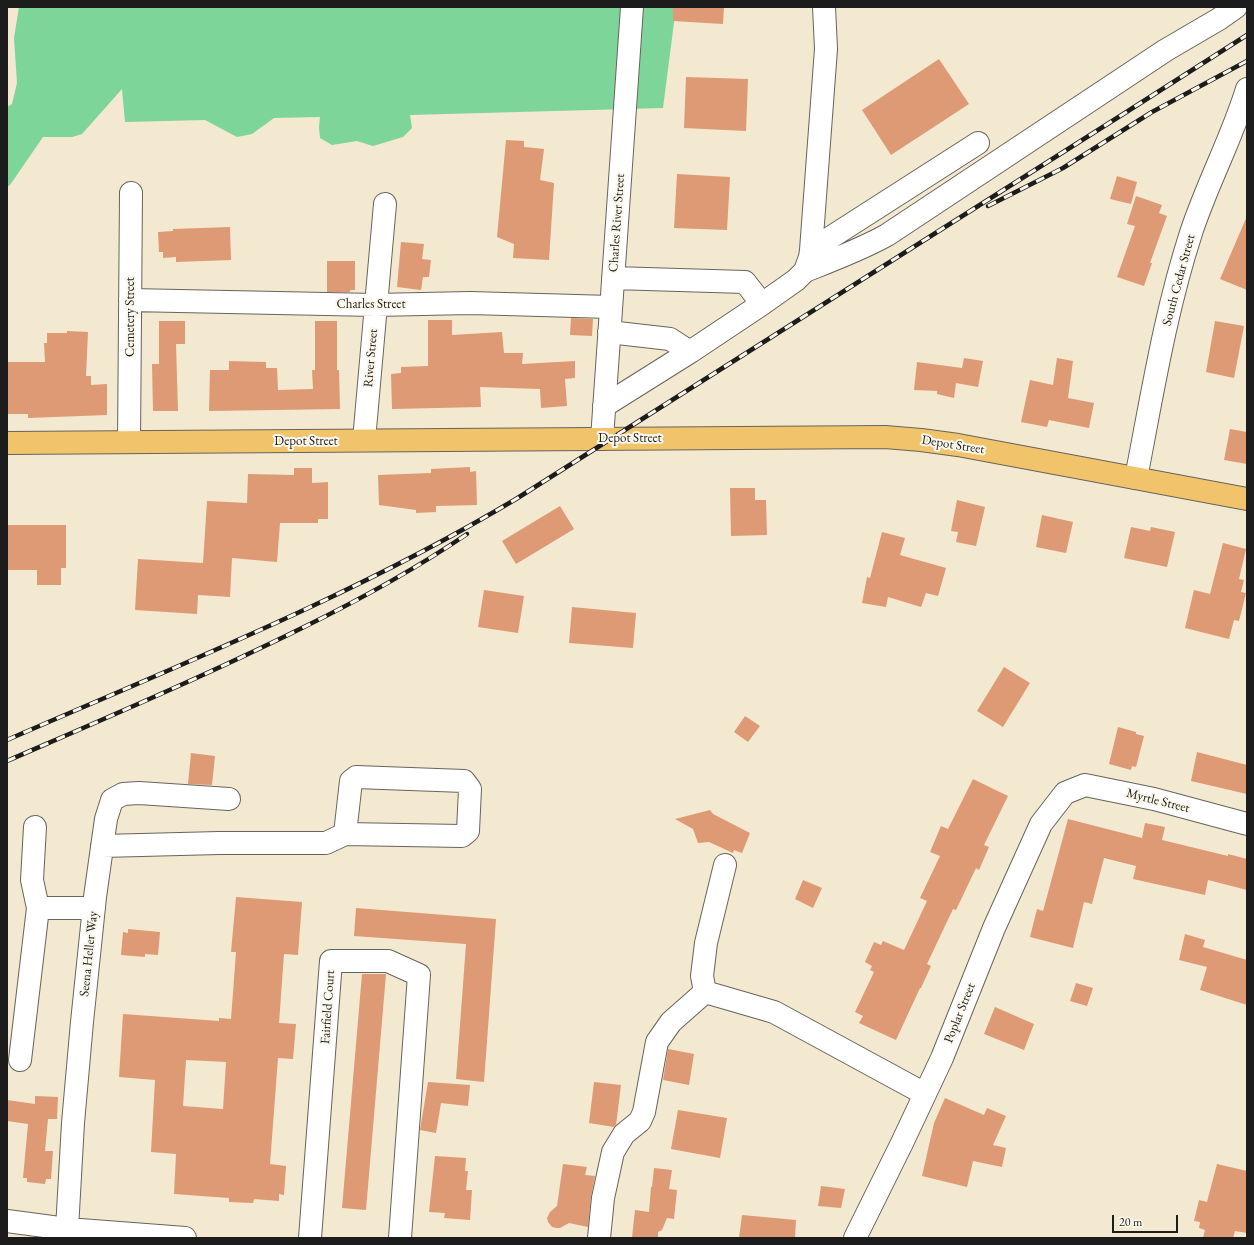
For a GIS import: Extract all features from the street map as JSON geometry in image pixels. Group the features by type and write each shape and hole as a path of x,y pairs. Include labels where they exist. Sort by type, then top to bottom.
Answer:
{"main road":[{"name":"Depot Street","path":"7,443 602,438 903,438 958,445 1247,499"}],"street":[{"name":"Charles River Street","path":"602,438 632,7"},
{"path":"808,260 826,49 824,7"},
{"path":"808,260 849,255 867,247 1166,50 1220,19 1236,7"},
{"name":"South Cedar Street","path":"1136,478 1163,340 1189,241 1206,194 1236,122 1247,89"},
{"path":"604,406 690,352 762,304 796,280 808,260 978,143"},
{"name":"Cemetery Street","path":"129,442 131,193"},
{"name":"River Street","path":"364,440 385,204"},
{"path":"613,278 745,282 762,304"},
{"name":"Charles Street","path":"130,300 375,305 470,303 611,307"},
{"path":"609,332 670,339 690,352"},
{"path":"102,846 219,843 326,843 346,834 462,836 468,831 470,789 464,780 356,777 351,781 346,834"},
{"name":"Myrtle Street","path":"1069,792 1085,785 1154,799 1247,824"},
{"name":"Poplar Street","path":"855,1238 942,1058 994,928 1041,824 1065,793 1069,792"},
{"name":"Seena Heller Way","path":"67,1229 73,1123 81,1029 102,846 106,819 112,800 123,794 139,793 230,799"},
{"path":"20,1060 38,908 32,880 35,827"},
{"path":"705,992 702,976 706,943 725,865"},
{"path":"38,908 94,908"},
{"name":"Fairfield Court","path":"310,1238 331,961 388,961 419,975 400,1238"},
{"path":"705,992 774,1012 823,1037 925,1094"},
{"path":"599,1238 603,1198 613,1152 624,1134 640,1121 644,1112 657,1042 670,1022 705,992"},
{"path":"7,1221 67,1229 185,1238"}],"green space":[{"path":"19,7 676,7 663,108 410,115 412,128 403,137 373,146 357,141 332,145 320,138 320,117 274,118 252,134 237,137 205,120 125,122 122,89 82,134 72,137 43,137 10,185 7,187 7,107 12,104 17,83 14,38"}],"building":[{"path":"673,7 724,7 723,24 673,21"},
{"path":"939,59 969,104 891,155 862,110"},
{"path":"686,77 748,79 746,131 684,128"},
{"path":"506,140 524,141 524,147 544,149 540,180 554,183 549,260 513,258 514,244 497,237"},
{"path":"677,174 730,177 727,230 674,228"},
{"path":"1117,176 1137,182 1131,204 1110,199"},
{"path":"1136,196 1162,205 1159,213 1167,216 1150,263 1152,263 1144,286 1117,277 1135,226 1127,224"},
{"path":"1247,216 1247,290 1220,279"},
{"path":"230,227 231,260 176,262 176,257 163,258 163,252 159,252 158,232 173,231 173,229"},
{"path":"401,242 424,244 422,259 431,260 429,277 423,277 421,290 397,287"},
{"path":"327,261 355,261 355,290 350,290 350,292 327,292"},
{"path":"571,318 593,319 592,336 570,335"},
{"path":"428,320 452,320 452,335 502,332 504,353 523,353 522,364 575,361 575,378 565,379 567,406 541,408 540,389 480,387 481,407 392,409 391,374 401,373 401,367 428,366"},
{"path":"159,321 185,321 185,344 176,344 178,411 153,411 152,364 159,364"},
{"path":"315,321 337,321 337,370 339,370 340,409 209,411 210,370 229,370 229,361 266,362 266,368 277,368 278,390 313,389 312,370 315,370"},
{"path":"1215,321 1244,326 1234,378 1206,372"},
{"path":"67,331 88,332 86,376 91,376 91,385 107,384 107,415 28,418 28,414 7,414 7,362 45,362 44,343 47,343 47,333 67,333"},
{"path":"964,358 983,361 978,387 956,383 954,398 937,394 937,391 914,390 917,362 962,368"},
{"path":"1057,358 1073,361 1068,398 1094,403 1089,428 1049,420 1047,427 1021,422 1030,380 1053,385"},
{"path":"1230,429 1247,432 1247,464 1224,460"},
{"path":"470,467 470,472 476,471 477,505 436,506 436,512 416,513 416,510 379,505 378,475 431,473 431,469"},
{"path":"294,468 312,468 312,483 328,482 328,519 318,519 318,523 280,523 277,562 232,558 230,597 198,595 197,614 135,610 138,559 203,563 207,501 247,503 248,474 294,475"},
{"path":"730,488 755,488 755,500 766,500 767,535 731,536"},
{"path":"957,500 985,507 976,546 956,542 958,532 951,531"},
{"path":"560,506 574,529 516,564 502,541"},
{"path":"1042,515 1073,522 1066,553 1036,547"},
{"path":"7,525 66,525 66,568 61,568 61,585 37,585 37,570 7,570"},
{"path":"1131,527 1150,531 1151,527 1175,532 1167,567 1124,558"},
{"path":"882,532 905,538 900,555 946,568 938,596 926,593 921,607 888,597 886,607 862,603 867,577 870,578"},
{"path":"1223,543 1246,549 1239,579 1244,580 1241,592 1246,593 1239,621 1234,620 1229,639 1185,628 1194,590 1210,594"},
{"path":"484,590 524,596 518,633 478,627"},
{"path":"572,607 636,613 633,648 569,643"},
{"path":"1004,667 1030,683 1003,727 977,711"},
{"path":"745,716 760,726 748,742 734,732"},
{"path":"1118,727 1144,736 1136,767 1132,766 1131,770 1109,764"},
{"path":"1197,752 1247,765 1247,794 1191,781"},
{"path":"191,753 215,756 212,785 188,784"},
{"path":"973,779 1008,796 984,845 989,847 979,870 976,868 956,910 953,909 927,964 931,966 896,1040 859,1023 863,1016 855,1012 874,972 870,970 872,966 865,962 874,942 881,945 883,941 904,950 927,901 920,898 940,856 930,852 941,826 948,829"},
{"path":"710,810 713,814 750,833 742,853 734,850 733,853 709,842 698,843 693,829 675,819"},
{"path":"1068,819 1142,838 1145,823 1165,827 1162,840 1228,856 1228,854 1247,859 1247,890 1208,880 1205,895 1133,879 1136,866 1104,858 1092,904 1084,902 1073,948 1030,937 1037,909 1043,911"},
{"path":"803,880 822,888 813,908 795,899"},
{"path":"236,897 302,902 298,955 284,954 279,1023 296,1024 293,1059 278,1058 270,1164 286,1166 284,1195 279,1194 279,1201 254,1199 253,1203 229,1202 229,1198 174,1194 176,1154 151,1152 155,1080 119,1077 123,1014 219,1021 219,1018 231,1019 236,952 231,952","holes":["186,1060 226,1062 223,1109 183,1106"]},
{"path":"356,908 496,919 484,1082 456,1079 466,944 354,936"},
{"path":"128,929 160,932 158,955 145,954 145,957 121,955 123,932 128,933"},
{"path":"1185,934 1205,940 1203,947 1247,960 1247,1005 1200,990 1207,967 1179,960"},
{"path":"362,974 386,974 366,1210 342,1208"},
{"path":"1076,983 1093,988 1087,1006 1070,1001"},
{"path":"995,1007 1034,1024 1024,1050 984,1034"},
{"path":"668,1049 694,1054 689,1085 663,1080"},
{"path":"428,1082 470,1085 468,1106 441,1103 436,1133 420,1130"},
{"path":"594,1082 621,1085 616,1125 614,1127 589,1123"},
{"path":"35,1096 58,1097 57,1119 48,1119 45,1151 53,1151 51,1179 46,1179 45,1184 27,1182 27,1178 23,1178 28,1124 7,1121 7,1100 35,1104"},
{"path":"945,1098 984,1115 987,1108 1006,1116 993,1145 1006,1148 1002,1167 973,1161 967,1187 922,1176 934,1123"},
{"path":"678,1110 727,1118 720,1158 671,1149"},
{"path":"435,1156 466,1158 465,1171 468,1171 466,1190 472,1190 470,1220 444,1218 445,1213 429,1212"},
{"path":"563,1164 587,1167 585,1175 595,1176 588,1227 569,1223 560,1228 556,1228 552,1227 548,1222 547,1218 550,1212 557,1206"},
{"path":"1217,1164 1247,1171 1247,1233 1235,1231 1233,1238 1203,1238 1205,1230 1199,1228 1200,1222 1194,1221 1199,1200 1207,1202"},
{"path":"654,1168 672,1170 669,1189 677,1190 674,1219 667,1218 662,1230 658,1232 658,1238 632,1238 635,1210 649,1212"},
{"path":"821,1186 845,1189 841,1208 818,1206"},
{"path":"742,1215 796,1220 795,1238 739,1238"}],"railway":[{"path":"7,740 265,628 392,567 455,534 516,499 1247,35"},
{"path":"988,206 1063,168 1152,112 1247,61"},
{"path":"7,761 266,646 386,584 467,534"}]}
